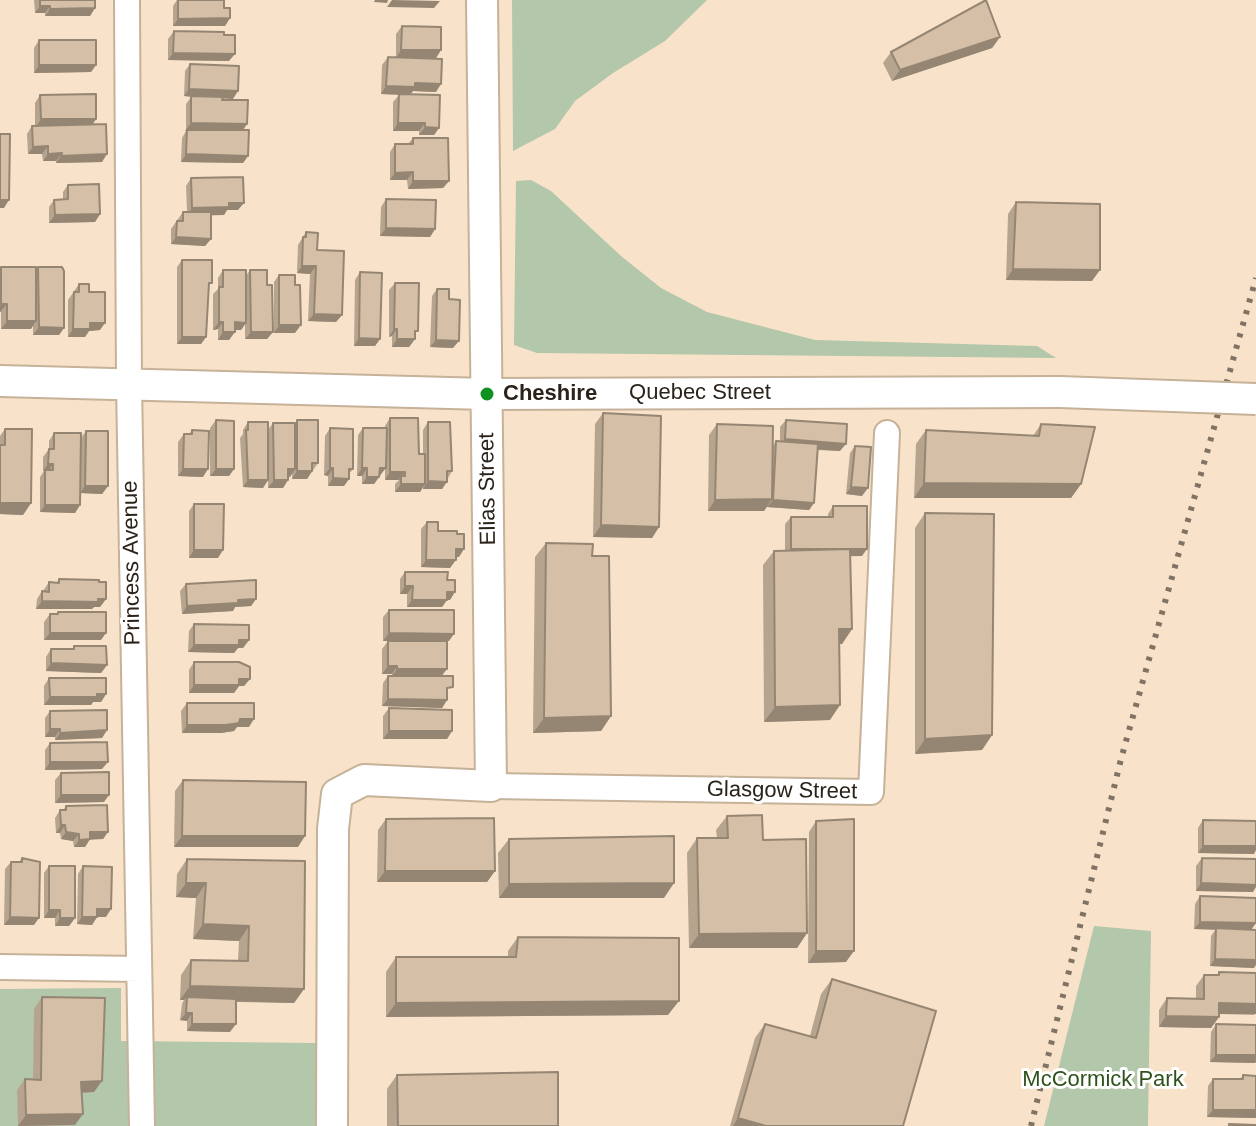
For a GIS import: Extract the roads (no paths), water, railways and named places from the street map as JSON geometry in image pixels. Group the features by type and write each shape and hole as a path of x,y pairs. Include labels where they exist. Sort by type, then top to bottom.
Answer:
{"street":[{"name":"Princess Avenue","path":"127,0 129,384 142,1126"},
{"name":"Elias Street","path":"482,0 491,786"},
{"name":"Quebec Street","path":"0,381 487,394 1060,392 1256,399"},
{"name":"Glasgow Street","path":"332,1126 333,829 337,794 364,780 491,786 871,792 887,433"},
{"path":"0,967 139,969"}],"railway":[{"path":"1031,1126 1121,759 1256,278"}],"place":[{"name":"Cheshire","path":"487,394"}],"park label":[{"name":"McCormick Park","path":"1103,1080"}]}
